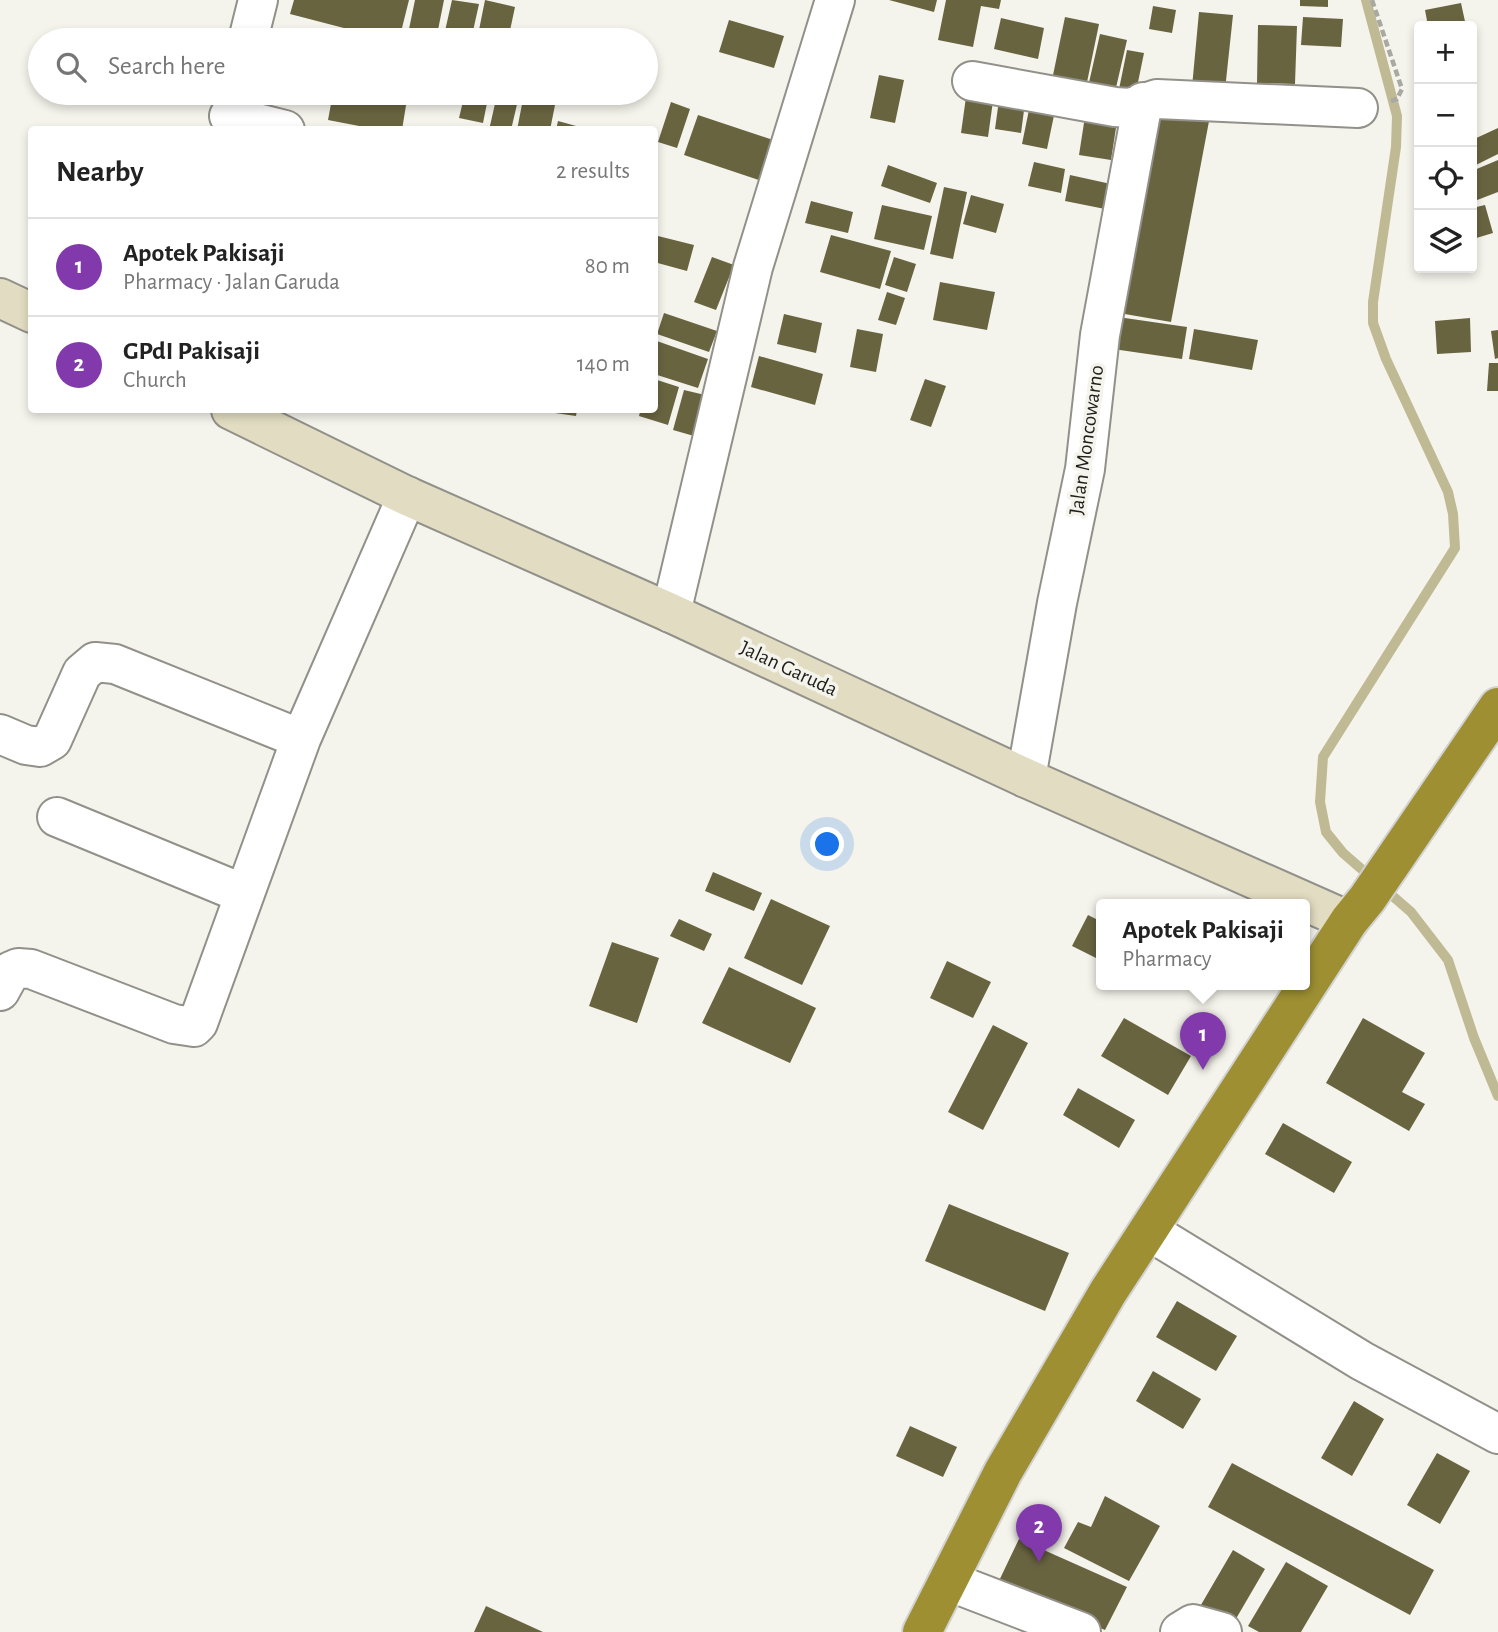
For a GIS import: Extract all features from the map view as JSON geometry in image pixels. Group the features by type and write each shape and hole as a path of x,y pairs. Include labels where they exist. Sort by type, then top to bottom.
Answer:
{"highway":[{"path":"1310,985 1498,707"},
{"path":"922,1632 1003,1472 1108,1292 1307,990"}],"street":[{"path":"251,28 258,0"},
{"path":"671,613 753,267 835,0"},
{"path":"972,81 1115,107 1130,107 1157,99 1358,108"},
{"name":"Jalan Moncowarno","path":"1026,778 1057,604 1085,470 1100,335 1143,102"},
{"path":"230,113 272,126"},
{"path":"0,298 28,311"},
{"name":"Jalan Garuda","path":"237,413 407,496 671,613 1026,778 1368,896"},
{"path":"0,991 11,971 18,968 31,970 174,1024 194,1027 198,1023 301,739 407,496"},
{"path":"0,734 40,747 52,740 82,673 95,662 115,664 301,739"},
{"path":"57,817 244,894"},
{"path":"1149,1231 1362,1361 1498,1434"},
{"path":"948,1581 1081,1632"},
{"path":"1180,1632 1193,1624 1222,1632"}],"path":[{"path":"1372,0 1402,89 1397,99"}],"building":[{"path":"294,0 409,0 402,28 344,28 290,14"},
{"path":"415,0 444,0 438,28 409,28"},
{"path":"452,0 479,4 474,28 446,28"},
{"path":"485,0 515,7 511,28 479,28"},
{"path":"889,0 937,0 934,12"},
{"path":"946,0 1001,0 999,9 981,6 973,47 938,40"},
{"path":"1300,0 1328,0 1328,7 1300,6"},
{"path":"1461,3 1465,21 1427,21 1425,10"},
{"path":"1153,6 1176,10 1172,33 1149,29"},
{"path":"1199,12 1233,15 1225,90 1192,87"},
{"path":"1065,17 1099,24 1086,87 1052,80"},
{"path":"1303,17 1343,19 1341,47 1301,45"},
{"path":"1001,18 1044,28 1038,59 994,49"},
{"path":"729,20 784,36 774,68 719,52"},
{"path":"1258,25 1297,26 1295,84 1257,83"},
{"path":"1100,34 1127,40 1115,92 1088,87"},
{"path":"1127,50 1144,53 1135,97 1118,94"},
{"path":"879,75 904,80 895,123 870,118"},
{"path":"1032,95 1057,101 1047,149 1022,144"},
{"path":"966,97 993,101 988,137 961,133"},
{"path":"999,100 1025,103 1021,133 995,129"},
{"path":"671,102 690,109 677,148 658,142"},
{"path":"331,105 406,105 403,126 359,126 328,120"},
{"path":"462,105 487,105 483,123 459,118"},
{"path":"495,105 517,105 512,126 490,126"},
{"path":"522,105 555,105 551,126 518,126"},
{"path":"1157,106 1210,116 1171,322 1119,313"},
{"path":"1086,110 1118,115 1111,160 1079,155"},
{"path":"698,115 779,142 765,182 684,155"},
{"path":"558,121 576,126 557,126"},
{"path":"1498,128 1498,154 1477,164 1477,147 1477,138"},
{"path":"1498,160 1498,192 1477,200 1477,169"},
{"path":"1034,162 1065,169 1061,193 1028,186"},
{"path":"888,165 937,183 930,203 881,186"},
{"path":"1070,175 1120,186 1115,211 1065,201"},
{"path":"944,187 967,192 953,259 930,254"},
{"path":"971,195 1004,204 996,233 963,224"},
{"path":"811,201 853,212 848,233 805,223"},
{"path":"882,205 932,216 924,250 874,239"},
{"path":"1485,205 1493,233 1477,238 1477,210 1477,207"},
{"path":"831,235 891,251 880,289 820,272"},
{"path":"658,236 694,245 687,271 658,263"},
{"path":"712,257 734,265 716,310 694,302"},
{"path":"894,257 916,264 907,292 885,285"},
{"path":"940,282 995,292 987,330 933,320"},
{"path":"887,292 905,298 896,325 878,320"},
{"path":"664,313 717,331 709,352 658,334"},
{"path":"784,314 822,323 816,353 777,344"},
{"path":"1118,317 1187,327 1182,359 1113,349"},
{"path":"1470,318 1471,352 1437,354 1435,321"},
{"path":"857,329 883,334 876,372 850,367"},
{"path":"1194,329 1258,340 1252,370 1189,359"},
{"path":"1498,330 1498,358 1495,359 1491,331"},
{"path":"658,341 708,359 698,388 658,375"},
{"path":"759,356 823,374 815,405 751,387"},
{"path":"1489,363 1498,363 1498,391 1487,391"},
{"path":"925,379 946,386 931,427 910,420"},
{"path":"658,380 679,387 668,425 639,416 640,413 658,413"},
{"path":"684,390 705,395 694,436 673,430"},
{"path":"555,413 576,413 576,416"},
{"path":"713,872 762,893 754,911 705,891"},
{"path":"771,899 830,926 802,985 744,958"},
{"path":"1088,915 1096,919 1096,958 1072,946"},
{"path":"679,919 712,934 704,951 670,936"},
{"path":"612,942 659,958 637,1023 589,1006"},
{"path":"947,961 991,982 973,1018 930,998"},
{"path":"729,967 816,1008 790,1063 702,1023"},
{"path":"1124,1018 1191,1056 1168,1095 1101,1056"},
{"path":"1363,1018 1425,1053 1402,1092 1425,1104 1409,1131 1326,1083"},
{"path":"993,1025 1028,1043 983,1130 948,1112"},
{"path":"1078,1088 1135,1120 1119,1148 1063,1115"},
{"path":"1283,1123 1352,1162 1334,1193 1265,1154"},
{"path":"949,1204 1069,1253 1045,1311 925,1261"},
{"path":"1177,1301 1237,1336 1216,1371 1156,1337"},
{"path":"1153,1371 1201,1399 1183,1429 1136,1401"},
{"path":"1354,1401 1384,1419 1352,1476 1321,1458"},
{"path":"910,1426 957,1447 943,1477 896,1456"},
{"path":"1437,1453 1470,1471 1440,1524 1407,1505"},
{"path":"1232,1463 1434,1570 1410,1615 1208,1507"},
{"path":"1105,1496 1160,1526 1129,1581 1064,1548 1078,1522 1091,1527"},
{"path":"1019,1539 1127,1587 1105,1630 997,1585"},
{"path":"1233,1550 1265,1569 1230,1629 1198,1610"},
{"path":"1286,1562 1328,1586 1301,1632 1259,1632 1248,1626"},
{"path":"486,1606 543,1632 474,1632"}],"waterway":[{"path":"1366,0 1397,116 1396,147 1373,302 1373,323 1386,359 1448,492 1453,514 1455,548 1323,757 1320,802 1326,832 1343,853 1411,912 1448,960 1474,1038 1498,1096"}],"place":[{"name":"Apotek Pakisaji","path":"1203,1070"},
{"name":"GPdI Pakisaji","path":"1039,1562"}]}
